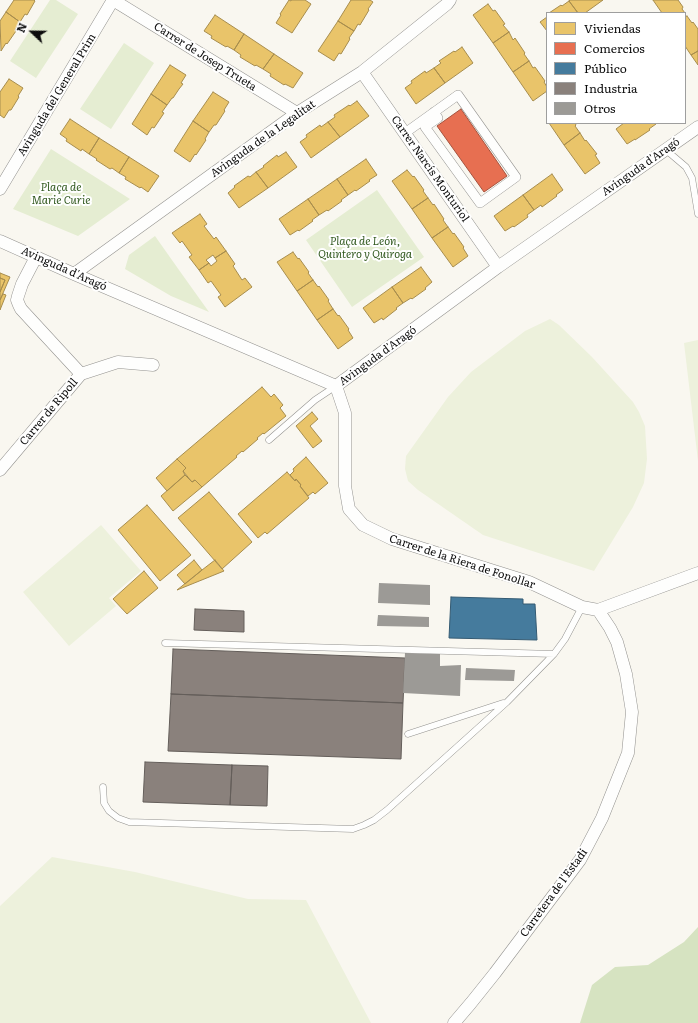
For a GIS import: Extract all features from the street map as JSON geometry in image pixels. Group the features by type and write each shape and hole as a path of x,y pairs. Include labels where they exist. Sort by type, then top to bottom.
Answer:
{"street":[{"name":"Carrer de Josep Trueta","path":"114,0 297,113"},
{"name":"Avinguda del General Prim","path":"0,189 114,0"},
{"name":"Avinguda de la Legalitat","path":"74,274 297,113 362,72 450,0"},
{"name":"Carrer Narcís Monturiol","path":"362,72 498,267"},
{"path":"404,133 458,95 516,177 480,203 425,127 438,118 434,112"},
{"name":"Avinguda d'Aragó","path":"0,242 336,386 498,267 698,127"},
{"path":"36,257 22,284 17,300 21,309 81,374"},
{"name":"Carrer de Ripoll","path":"0,470 81,374 118,362 153,365"},
{"name":"Carrer de la Riera de Fonollar","path":"336,386 345,413 345,486 349,509 363,525 392,539 529,582 582,607 598,610"},
{"path":"598,610 698,573"},
{"name":"Carretera de l'Estadi","path":"454,1023 495,973 580,860 602,818 628,753 632,712 626,674 617,642 598,610"}],"lane":[{"path":"666,150 686,167 692,178 698,214"},
{"path":"268,440 315,400 336,386"},
{"path":"102,787 104,803 109,811 118,818 129,822 353,829 364,825 374,820 387,810 507,702 554,654 565,639 582,607"},
{"path":"166,642 554,654"},
{"path":"408,734 507,702"}],"green space":[{"path":"50,0 56,0 78,14 36,78 10,61"},
{"path":"124,43 154,63 111,129 80,109"},
{"name":"Plaça de Marie Curie","path":"51,149 130,199 78,236 13,209"},
{"name":"Plaça de León, Quintero y Quiroga","path":"377,190 424,257 352,307 306,240"},
{"path":"155,236 209,312 171,296 125,269 129,255"},
{"path":"550,319 559,325 592,357 633,402 645,426 647,459 644,483 633,507 594,571 483,535 418,490 408,481 405,469 406,456 448,397 471,372 525,331"},
{"path":"698,340 698,461 684,343"},
{"path":"101,525 141,571 109,598 116,606 69,646 23,592"},
{"path":"52,857 135,872 248,899 306,900 371,1023 0,1023 0,906"},
{"path":"698,927 698,1023 580,1023 592,985 615,967 648,965 684,942"}],"building: Viviendas":[{"path":"14,0 35,1 27,15 25,14 20,22 6,12"},
{"path":"289,0 305,0 311,4 292,33 276,23"},
{"path":"351,0 370,0 373,2 360,25 358,24 354,31 338,21"},
{"path":"603,0 586,12 577,12 569,1"},
{"path":"653,0 678,0 683,7 682,9 684,12 661,12"},
{"path":"569,1 577,12 550,12 561,5 562,6"},
{"path":"488,4 493,11 495,10 505,24 503,25 509,32 493,43 473,15"},
{"path":"6,12 20,22 15,30 16,31 1,51 0,21"},
{"path":"215,15 244,34 234,50 211,38 212,36 204,31"},
{"path":"686,16 692,23 693,22 698,29 698,51 691,55 686,48"},
{"path":"546,18 546,30 540,22"},
{"path":"338,21 354,31 341,54 339,53 334,61 318,51"},
{"path":"509,32 513,40 515,38 529,61 513,72 493,43"},
{"path":"244,34 274,54 263,69 240,57 241,55 234,50"},
{"path":"462,47 473,63 445,83 434,68 441,63 439,61"},
{"path":"698,51 698,65 691,55"},
{"path":"274,54 303,73 293,88 285,84 284,85 270,76 271,74 263,69"},
{"path":"529,61 533,68 535,67 545,81 546,92 533,101 513,72"},
{"path":"170,65 186,75 181,83 183,84 167,105 151,94"},
{"path":"434,68 445,83 416,104 405,88 412,83 411,81 425,71 426,73"},
{"path":"9,79 23,88 11,110 9,110 4,118 0,115 0,92"},
{"path":"213,92 229,102 216,125 214,125 209,132 193,121"},
{"path":"151,94 167,105 162,112 164,113 154,128 152,127 147,135 132,124"},
{"path":"357,101 369,116 340,137 328,122 335,117 334,115"},
{"path":"70,119 99,138 89,154 82,149 81,151 66,141 67,139 60,134"},
{"path":"193,121 209,132 205,139 206,140 190,162 174,151"},
{"path":"328,122 340,137 311,158 300,142 307,137 306,135 320,125 321,127"},
{"path":"550,124 576,124 575,126 580,133 564,145"},
{"path":"623,124 656,124 649,129 650,130 627,144 616,129"},
{"path":"580,133 597,154 595,155 600,163 585,174 564,145"},
{"path":"99,138 129,157 119,173 112,168 110,169 89,154"},
{"path":"286,152 297,167 268,188 256,172 277,155 278,157"},
{"path":"129,157 159,176 148,192 125,179 126,177 119,173"},
{"path":"366,159 377,175 356,191 355,190 348,195 337,179"},
{"path":"407,170 413,177 414,176 428,198 412,209 392,181"},
{"path":"256,172 268,188 239,208 228,193 235,187 234,186"},
{"path":"552,174 563,190 542,207 541,205 534,210 523,195"},
{"path":"337,179 348,195 328,211 327,210 319,215 308,199"},
{"path":"523,195 534,210 527,215 528,217 514,227 513,226 505,231 494,216"},
{"path":"428,198 433,205 434,204 448,227 432,238 412,209"},
{"path":"308,199 319,215 299,231 298,230 290,235 279,219"},
{"path":"200,214 207,224 204,226 214,239 216,237 226,251 215,258 213,255 206,260 209,263 199,270 189,257 192,255 182,241 180,243 172,233"},
{"path":"448,227 464,247 463,248 468,256 453,267 432,238"},
{"path":"226,251 235,264 233,266 242,280 245,278 252,287 225,307 218,297 221,295 211,281 208,283 199,270 209,263 211,266 217,261 215,258"},
{"path":"293,252 309,272 308,273 313,280 297,291 277,262"},
{"path":"421,267 432,282 425,288 426,289 412,299 411,298 403,303 392,287"},
{"path":"0,273 10,277 0,300 0,292 5,280 0,278"},
{"path":"0,278 5,280 0,292"},
{"path":"313,280 329,300 328,301 333,309 317,320 297,291"},
{"path":"392,287 403,303 383,320 382,318 374,323 363,308"},
{"path":"3,294 6,295 0,310 0,300"},
{"path":"333,309 349,329 348,330 353,338 338,349 317,320"},
{"path":"262,387 271,397 274,394 283,405 280,408 286,416 257,438 258,439 236,456 237,457 202,487 195,480 192,482 183,471 186,468 177,459"},
{"path":"312,412 318,419 310,426 322,441 313,448 296,426"},
{"path":"306,457 328,483 315,494 313,492 308,496 296,479 295,481 290,475 294,471 293,469"},
{"path":"177,459 186,468 183,471 185,475 167,491 156,478"},
{"path":"287,472 295,481 296,479 309,498 267,534 265,532 258,538 238,514"},
{"path":"185,475 192,482 195,480 202,487 173,511 161,496"},
{"path":"209,492 252,542 222,569 178,518"},
{"path":"147,505 191,555 160,581 118,530"},
{"path":"194,560 202,570 185,584 177,575"},
{"path":"215,560 224,571 177,590 202,570"},
{"path":"144,571 158,588 127,614 113,599"}],"building: Comercios":[{"path":"461,109 507,176 484,192 437,126"}],"building: Público":[{"path":"451,597 523,599 523,604 535,604 537,640 449,638"}],"building: Industria":[{"path":"195,609 244,611 244,632 194,630"},
{"path":"173,649 405,658 403,703 171,694"},
{"path":"171,694 403,703 401,759 168,751"},
{"path":"145,762 232,765 230,805 143,802"},
{"path":"232,765 268,766 267,806 230,805"}],"building: Otros":[{"path":"379,583 430,585 430,605 378,603"},
{"path":"378,615 429,617 429,627 377,626"},
{"path":"405,653 440,654 440,666 461,665 460,696 403,693"},
{"path":"466,668 515,670 514,681 465,680"}]}
